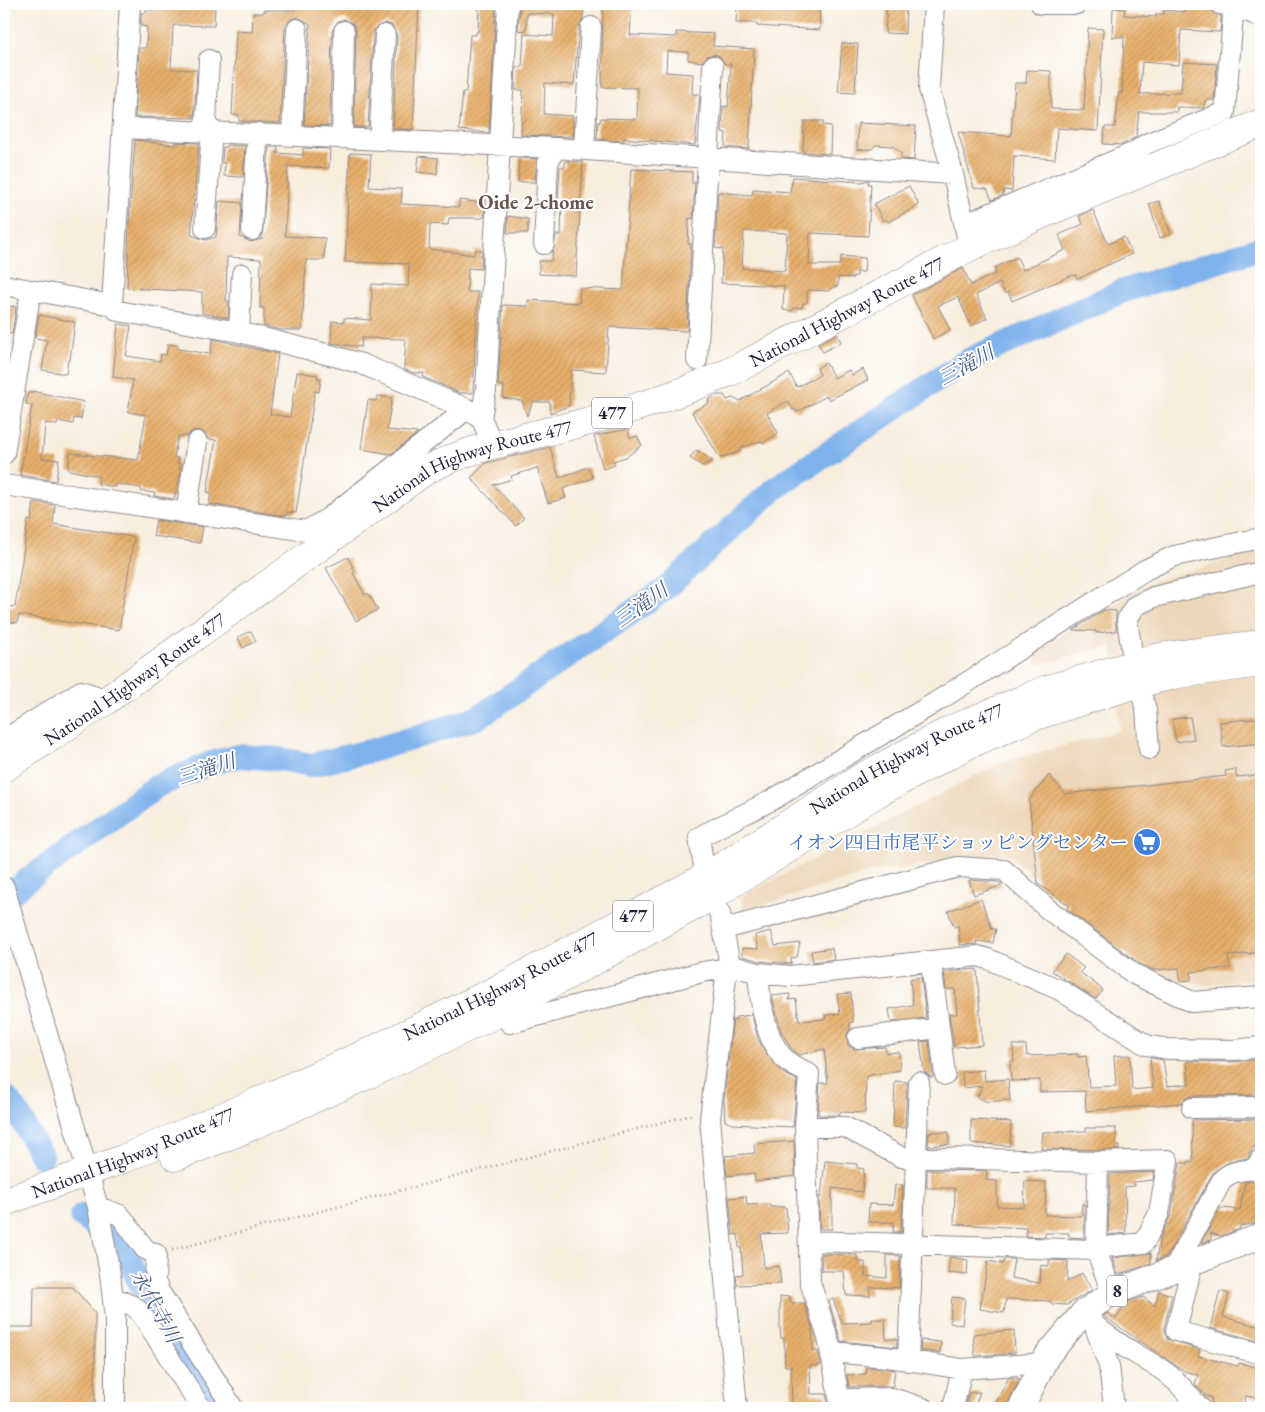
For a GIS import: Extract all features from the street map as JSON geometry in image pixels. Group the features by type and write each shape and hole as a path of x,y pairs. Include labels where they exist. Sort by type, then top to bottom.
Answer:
{"highway":[{"name":"National Highway Route 477","path":"4,768 107,700 428,469 452,457 581,423 698,386 730,372 967,236 1052,210 1261,123"},
{"name":"National Highway Route 477","path":"1136,674 1176,654 1261,644"},
{"name":"National Highway Route 477","path":"4,1221 92,1185 236,1133 370,1074 500,1012 708,887 862,777 950,730 1045,690 1136,674 1178,674 1261,663"},
{"name":"National Highway Route 477","path":"4,1202 92,1185 250,1105 371,1051 708,887"}],"main road":[{"name":"8","path":"1021,1408 1043,1363 1089,1320 1112,1293 1261,1236"}],"street":[{"path":"112,305 130,4"},
{"path":"4,485 306,531 327,519 474,413 486,390 508,4"},
{"path":"934,4 929,89 954,174 967,236 1136,152 1146,144 1225,112 1230,36 1233,30 1229,5 1261,17"},
{"path":"1041,4 1077,4"},
{"path":"584,150 591,27"},
{"path":"292,134 297,29"},
{"path":"342,138 344,31"},
{"path":"384,140 380,127 385,35"},
{"path":"205,228 206,120 209,60"},
{"path":"697,360 713,66"},
{"path":"123,128 207,130 555,148 954,174"},
{"path":"252,230 259,133"},
{"path":"544,244 548,163 555,148"},
{"path":"239,332 242,274"},
{"path":"4,285 112,305 118,311 239,332 362,364 474,413 493,445"},
{"path":"4,454 31,290"},
{"path":"186,513 197,442"},
{"path":"738,1408 710,1119 729,966 724,930 720,913 708,887 699,836 781,795 952,692 1145,570 1174,556 1261,538"},
{"path":"1149,749 1146,710 1136,674 1127,620 1135,606 1142,601 1261,572"},
{"path":"4,740 80,691 107,700"},
{"path":"724,930 958,867 1004,870 1049,910 1134,974 1192,1002 1261,997"},
{"path":"4,887 92,1185 107,1257 113,1298 116,1344 115,1408"},
{"path":"500,1012 510,1023 729,966 758,973 790,976 978,956 988,958 1060,990 1146,1045 1168,1048 1205,1049 1261,1047"},
{"path":"931,962 945,1075"},
{"path":"758,973 762,1009 772,1038 790,1064 809,1074 805,1127 810,1282 831,1352 841,1405 850,1399 892,1398 923,1408"},
{"path":"858,1038 939,1028"},
{"path":"908,1361 919,1082"},
{"path":"1192,1108 1261,1108"},
{"path":"805,1127 845,1127 862,1134 901,1157 1098,1162 1168,1160 1159,1213 1144,1243 1096,1249 913,1242 809,1241"},
{"path":"1261,1159 1255,1169 1239,1170 1222,1180 1183,1265 1176,1331 1261,1354"},
{"path":"1098,1162 1096,1249 1112,1293"},
{"path":"92,1185 120,1215 145,1249 156,1254 155,1280 160,1291 233,1408"},
{"path":"113,1298 135,1307 143,1316 201,1408"},
{"path":"1089,1320 1109,1366 1114,1408"},
{"path":"1089,1320 1144,1361 1163,1370 1200,1408"},
{"path":"831,1352 962,1369 1043,1363"},
{"path":"953,1408 962,1369"}],"path":[{"path":"156,1254 712,1110"}],"shaded area":[{"path":"1261,550 1261,979 1205,985 1158,974 1006,853 870,872 744,911 740,897 1000,763 1120,731 1112,646 1037,665 1034,652 1150,583"}],"building":[{"path":"295,4 419,4 413,130 393,128 397,36 392,25 385,23 375,28 373,34 368,127 354,127 356,31 354,25 345,19 338,21 332,31 330,126 304,125 310,24 298,17 291,19 285,28 280,123 239,121 239,115 232,115 236,31 252,32 253,13 264,13 264,10 295,10"},
{"path":"479,4 496,4 489,133 459,130 463,92 466,92 470,35 476,35 476,32 478,32"},
{"path":"520,4 584,4 583,19 579,26 574,85 545,83 544,114 573,116 573,137 521,135 523,90 515,90 516,67 522,67 524,34 553,36 554,14 527,13 526,31 518,30"},
{"path":"603,4 632,4 630,35 676,37 676,32 714,34 713,46 754,49 749,149 725,147 726,133 722,132 723,106 728,107 731,64 725,64 720,56 714,54 707,56 702,62 688,60 688,52 667,51 666,72 693,74 692,94 700,94 695,145 624,138 624,141 597,139 598,122 600,122 601,118 637,119 638,88 602,87"},
{"path":"783,4 819,4 820,30 757,26 757,23 736,23 737,6 783,11"},
{"path":"887,4 906,4 905,34 885,33"},
{"path":"178,5 215,7 214,26 174,25 173,28 171,69 197,70 194,118 135,117 139,48 146,48 147,27 141,26 141,13 145,13 146,10 157,10 157,7 178,8"},
{"path":"1113,8 1125,9 1124,15 1156,17 1156,14 1164,14 1164,10 1185,12 1186,9 1210,10 1221,16 1220,32 1181,30 1179,65 1142,62 1140,94 1181,93 1183,62 1217,64 1214,100 1206,100 1203,108 1177,107 1177,112 1139,112 1136,137 1121,145 1103,144 1105,127 1115,127 1119,92 1122,93 1124,37 1112,37"},
{"path":"1088,28 1103,29 1098,131 1057,128 1055,159 1014,156 1012,191 1004,190 1003,195 992,200 987,189 974,188 958,132 1011,136 1015,83 1026,83 1027,70 1051,71 1051,109 1084,110"},
{"path":"842,43 858,44 855,93 838,92"},
{"path":"804,121 823,121 823,125 831,126 830,154 803,152"},
{"path":"858,123 916,126 914,160 901,159 901,153 893,146 875,145 872,149 857,150"},
{"path":"135,140 174,145 175,142 199,143 191,235 205,240 216,237 219,201 242,203 240,237 251,242 262,239 269,147 278,147 277,153 303,155 303,148 330,149 329,168 288,166 285,236 325,238 324,260 306,260 302,330 281,330 264,326 264,308 260,308 261,259 227,257 226,301 229,301 228,318 202,313 202,292 127,288 129,222"},
{"path":"227,145 245,146 243,177 224,176 225,163 222,163 223,147"},
{"path":"350,153 371,154 369,187 402,189 401,204 459,207 459,200 485,203 484,217 482,218 449,218 448,225 430,224 429,249 474,255 475,250 482,250 481,269 468,268 467,292 478,292 473,393 460,393 423,377 424,373 413,373 404,369 406,339 362,338 361,347 331,343 332,321 344,322 344,318 371,320 372,284 408,286 409,264 345,262"},
{"path":"419,156 438,158 437,174 417,172"},
{"path":"519,158 537,159 535,182 518,182"},
{"path":"565,161 583,162 576,276 539,274 539,261 551,261 556,235 561,235 562,203 558,203 560,167 565,167"},
{"path":"631,169 692,172 692,183 695,183 693,219 689,218 688,244 691,244 687,331 609,327 606,372 571,370 569,406 550,413 550,402 533,402 527,416 522,401 503,398 504,386 498,385 503,305 528,306 528,300 579,303 580,288 623,290"},
{"path":"793,177 861,182 869,180 868,184 871,184 868,236 810,233 809,265 840,265 841,256 865,258 864,272 857,272 857,276 853,276 853,278 838,277 838,286 831,288 830,291 807,290 807,303 803,303 802,308 793,308 793,311 783,310 784,286 721,283 723,249 715,248 718,192 752,195 753,189 790,192","holes":["744,231 787,233 785,271 742,268"]},
{"path":"909,186 919,205 888,222 886,219 883,221 874,204"},
{"path":"1159,201 1171,234 1160,238 1149,204"},
{"path":"1093,210 1108,244 1124,237 1132,254 1077,279 1076,275 1070,276 1012,301 1008,292 1005,294 1000,283 976,295 987,318 971,326 958,297 938,306 950,330 933,339 912,295 963,268 971,285 996,273 994,268 1017,257 1023,270 1065,250 1059,235 1083,224 1079,216"},
{"path":"508,216 528,219 528,233 507,233"},
{"path":"4,305 16,307 12,334 4,332"},
{"path":"39,315 75,322 70,360 68,360 66,374 42,370 47,340 35,338"},
{"path":"118,324 131,326 126,356 160,361 161,354 166,355 168,344 178,345 178,349 210,354 213,339 278,354 270,414 290,417 297,372 318,375 317,378 321,378 319,392 315,391 296,513 287,512 286,516 209,504 211,493 207,492 216,440 208,439 205,433 199,430 192,431 187,436 178,436 174,457 178,458 177,463 180,464 180,474 174,499 154,496 155,493 141,491 141,488 115,484 115,487 98,484 99,476 68,470 70,453 138,460 146,415 128,412 133,380 113,377"},
{"path":"837,334 841,342 823,352 818,344"},
{"path":"826,363 834,378 849,370 852,375 863,369 868,380 829,400 827,396 797,412 795,409 793,410 788,401 767,413 778,433 763,443 761,441 740,448 741,451 720,458 692,412 709,403 708,400 716,395 724,395 727,400 732,398 740,401 789,373 797,387 820,375 817,368"},
{"path":"32,391 84,402 81,419 74,418 73,424 58,421 57,425 46,423 45,425 42,458 59,460 56,481 20,475 32,405 26,404 28,393 32,393"},
{"path":"377,396 392,398 387,430 418,433 391,454 361,449 368,400 376,401"},
{"path":"628,429 630,438 637,436 642,445 626,457 613,461 615,465 603,469 594,436"},
{"path":"550,447 559,478 588,467 593,478 563,489 566,498 548,503 537,468 511,476 512,479 493,485 524,518 516,526 471,478 486,463"},
{"path":"696,450 713,461 702,466 690,458"},
{"path":"34,502 55,505 53,524 134,537 119,630 19,615 17,623 4,621 4,606 15,607 28,520 31,521"},
{"path":"156,520 203,527 200,543 153,536"},
{"path":"348,557 355,572 353,573 365,595 368,593 378,610 356,621 326,568"},
{"path":"1104,610 1116,611 1116,631 1096,633 1096,631 1073,630"},
{"path":"251,631 256,641 243,648 238,637"},
{"path":"1190,717 1194,739 1176,742 1172,719"},
{"path":"1261,718 1261,743 1223,747 1220,722"},
{"name":"イオン四日市尾平ショッピングセンター","path":"1236,769 1236,777 1261,775 1261,952 1228,956 1230,968 1191,972 1191,980 1180,981 1179,968 1154,970 1140,964 1067,909 1069,905 1038,884 1029,800 1049,775 1065,794 1226,776 1225,771"},
{"path":"969,880 999,882 1003,885 974,895"},
{"path":"981,899 992,929 996,929 993,943 976,941 977,944 960,945 958,925 954,927 948,911"},
{"path":"771,931 775,946 800,943 797,957 791,958 791,964 760,961 742,956 742,948 758,949 755,935"},
{"path":"832,948 834,959 813,962 811,951"},
{"path":"1066,954 1084,968 1080,972 1103,990 1096,999 1052,971"},
{"path":"977,969 982,1045 954,1047 949,1014 957,1014 955,989 946,989 944,972"},
{"path":"921,977 926,1018 891,1022 889,1009 913,1005 910,979"},
{"path":"851,993 853,1022 850,1023 850,1029 847,1034 848,1045 854,1049 885,1047 886,1053 899,1052 900,1070 866,1076 865,1113 840,1112 840,1115 818,1115 820,1083 828,1083 824,1049 799,1055 791,1048 781,1031 772,996 790,994 789,1000 796,999 799,1021 826,1019 825,1015 840,1014 837,994"},
{"path":"751,1012 758,1039 766,1053 783,1073 797,1080 793,1127 732,1124 725,1121 724,1099 733,1020 736,1020 736,1017 751,1015"},
{"path":"929,1041 933,1077 930,1077 924,1071 920,1042"},
{"path":"1013,1045 1026,1045 1027,1056 1078,1054 1078,1057 1086,1056 1089,1087 1116,1086 1114,1056 1130,1055 1132,1090 1153,1088 1150,1058 1163,1060 1167,1086 1189,1084 1187,1061 1234,1062 1261,1059 1261,1095 1192,1096 1186,1098 1181,1103 1086,1111 1085,1091 1040,1092 1040,1080 1011,1081 1010,1061 1014,1061"},
{"path":"984,1070 985,1081 1008,1079 1010,1100 987,1102 977,1097 982,1086 963,1088 962,1072"},
{"path":"895,1081 907,1082 905,1128 893,1127"},
{"path":"1258,1119 1258,1124 1261,1124 1260,1147 1253,1147 1248,1158 1229,1162 1214,1171 1167,1256 1156,1261 1160,1237 1171,1215 1180,1162 1188,1164 1188,1161 1193,1162 1192,1120"},
{"path":"971,1120 1011,1122 1010,1146 971,1143"},
{"path":"1086,1128 1116,1128 1116,1146 1119,1146 1119,1150 1041,1149 1043,1132 1086,1131"},
{"path":"929,1132 949,1132 949,1144 928,1146"},
{"path":"794,1141 795,1176 755,1181 754,1173 727,1176 725,1156 755,1153 754,1144"},
{"path":"825,1161 857,1164 857,1168 864,1169 862,1192 832,1188 832,1229 820,1229 819,1196 821,1197"},
{"path":"927,1170 987,1171 986,1180 997,1181 997,1206 1024,1207 1025,1181 1046,1182 1045,1215 1081,1216 1082,1204 1085,1204 1084,1238 1069,1237 1069,1233 1045,1233 1045,1237 1026,1236 1026,1228 954,1224 955,1188 927,1188"},
{"path":"1154,1172 1153,1180 1134,1182 1135,1186 1125,1187 1126,1233 1108,1235 1110,1174"},
{"path":"1261,1179 1261,1222 1240,1226 1240,1229 1221,1236 1211,1233 1211,1240 1201,1243 1221,1208 1240,1210 1245,1182"},
{"path":"895,1185 903,1185 901,1232 893,1232 894,1222 868,1222 869,1204 893,1205"},
{"path":"746,1196 747,1205 770,1204 770,1207 786,1207 788,1233 761,1234 764,1268 779,1266 781,1284 737,1285 736,1275 743,1274 741,1248 739,1248 738,1234 733,1235 729,1198"},
{"path":"1151,1253 1151,1263 1118,1275 1112,1258"},
{"path":"821,1254 857,1255 857,1262 865,1262 865,1276 887,1278 887,1255 900,1256 899,1288 870,1287 870,1296 846,1295 844,1271 822,1271"},
{"path":"950,1257 968,1260 967,1275 948,1273"},
{"path":"1004,1259 1014,1259 1011,1278 1040,1283 1041,1265 1049,1266 1049,1260 1068,1261 1067,1282 1082,1273 1092,1290 1067,1305 1052,1304 1050,1301 1006,1299 1004,1313 980,1309 988,1261 1003,1264"},
{"path":"34,1287 73,1287 95,1313 95,1408 4,1408 4,1327 33,1327"},
{"path":"1159,1291 1172,1295 1164,1328 1167,1339 1200,1350 1198,1356 1238,1366 1239,1363 1261,1368 1261,1399 1246,1396 1243,1408 1212,1407 1211,1397 1206,1396 1195,1384 1198,1375 1184,1371 1103,1316 1108,1313 1116,1319 1127,1302 1143,1297 1155,1306"},
{"path":"1220,1291 1229,1294 1223,1317 1261,1327 1261,1342 1210,1328"},
{"path":"790,1296 791,1303 804,1303 812,1327 813,1351 818,1351 821,1365 810,1366 811,1394 826,1394 829,1408 792,1408 791,1366 785,1366 784,1338 781,1338 780,1327 780,1297"},
{"path":"952,1297 965,1298 962,1325 950,1323"},
{"path":"830,1299 833,1299 842,1323 872,1322 872,1319 885,1319 886,1339 897,1339 897,1347 841,1341 829,1302"},
{"path":"1014,1330 1015,1353 975,1356 973,1334"},
{"path":"921,1340 941,1342 940,1353 920,1350"},
{"path":"867,1367 895,1370 893,1386 849,1387 847,1375 866,1374"},
{"path":"1009,1377 1020,1379 1005,1408 993,1408"},
{"path":"980,1392 974,1408 965,1408 969,1393"}],"waterway":[{"name":"三滝川","path":"4,900 22,884 157,786 211,763 239,756 280,759 311,765 374,750 477,718 664,590 774,489 966,361 1123,291 1261,248"},
{"name":"永代寺川","path":"4,1096 15,1108 42,1157"},
{"name":"永代寺川","path":"82,1216 127,1252 136,1276 154,1308 217,1408"}],"place":[{"name":"イオン四日市尾平ショッピングセンター","path":"1147,842"}],"district":[{"name":"Oide 2-chome","path":"536,202"}]}
